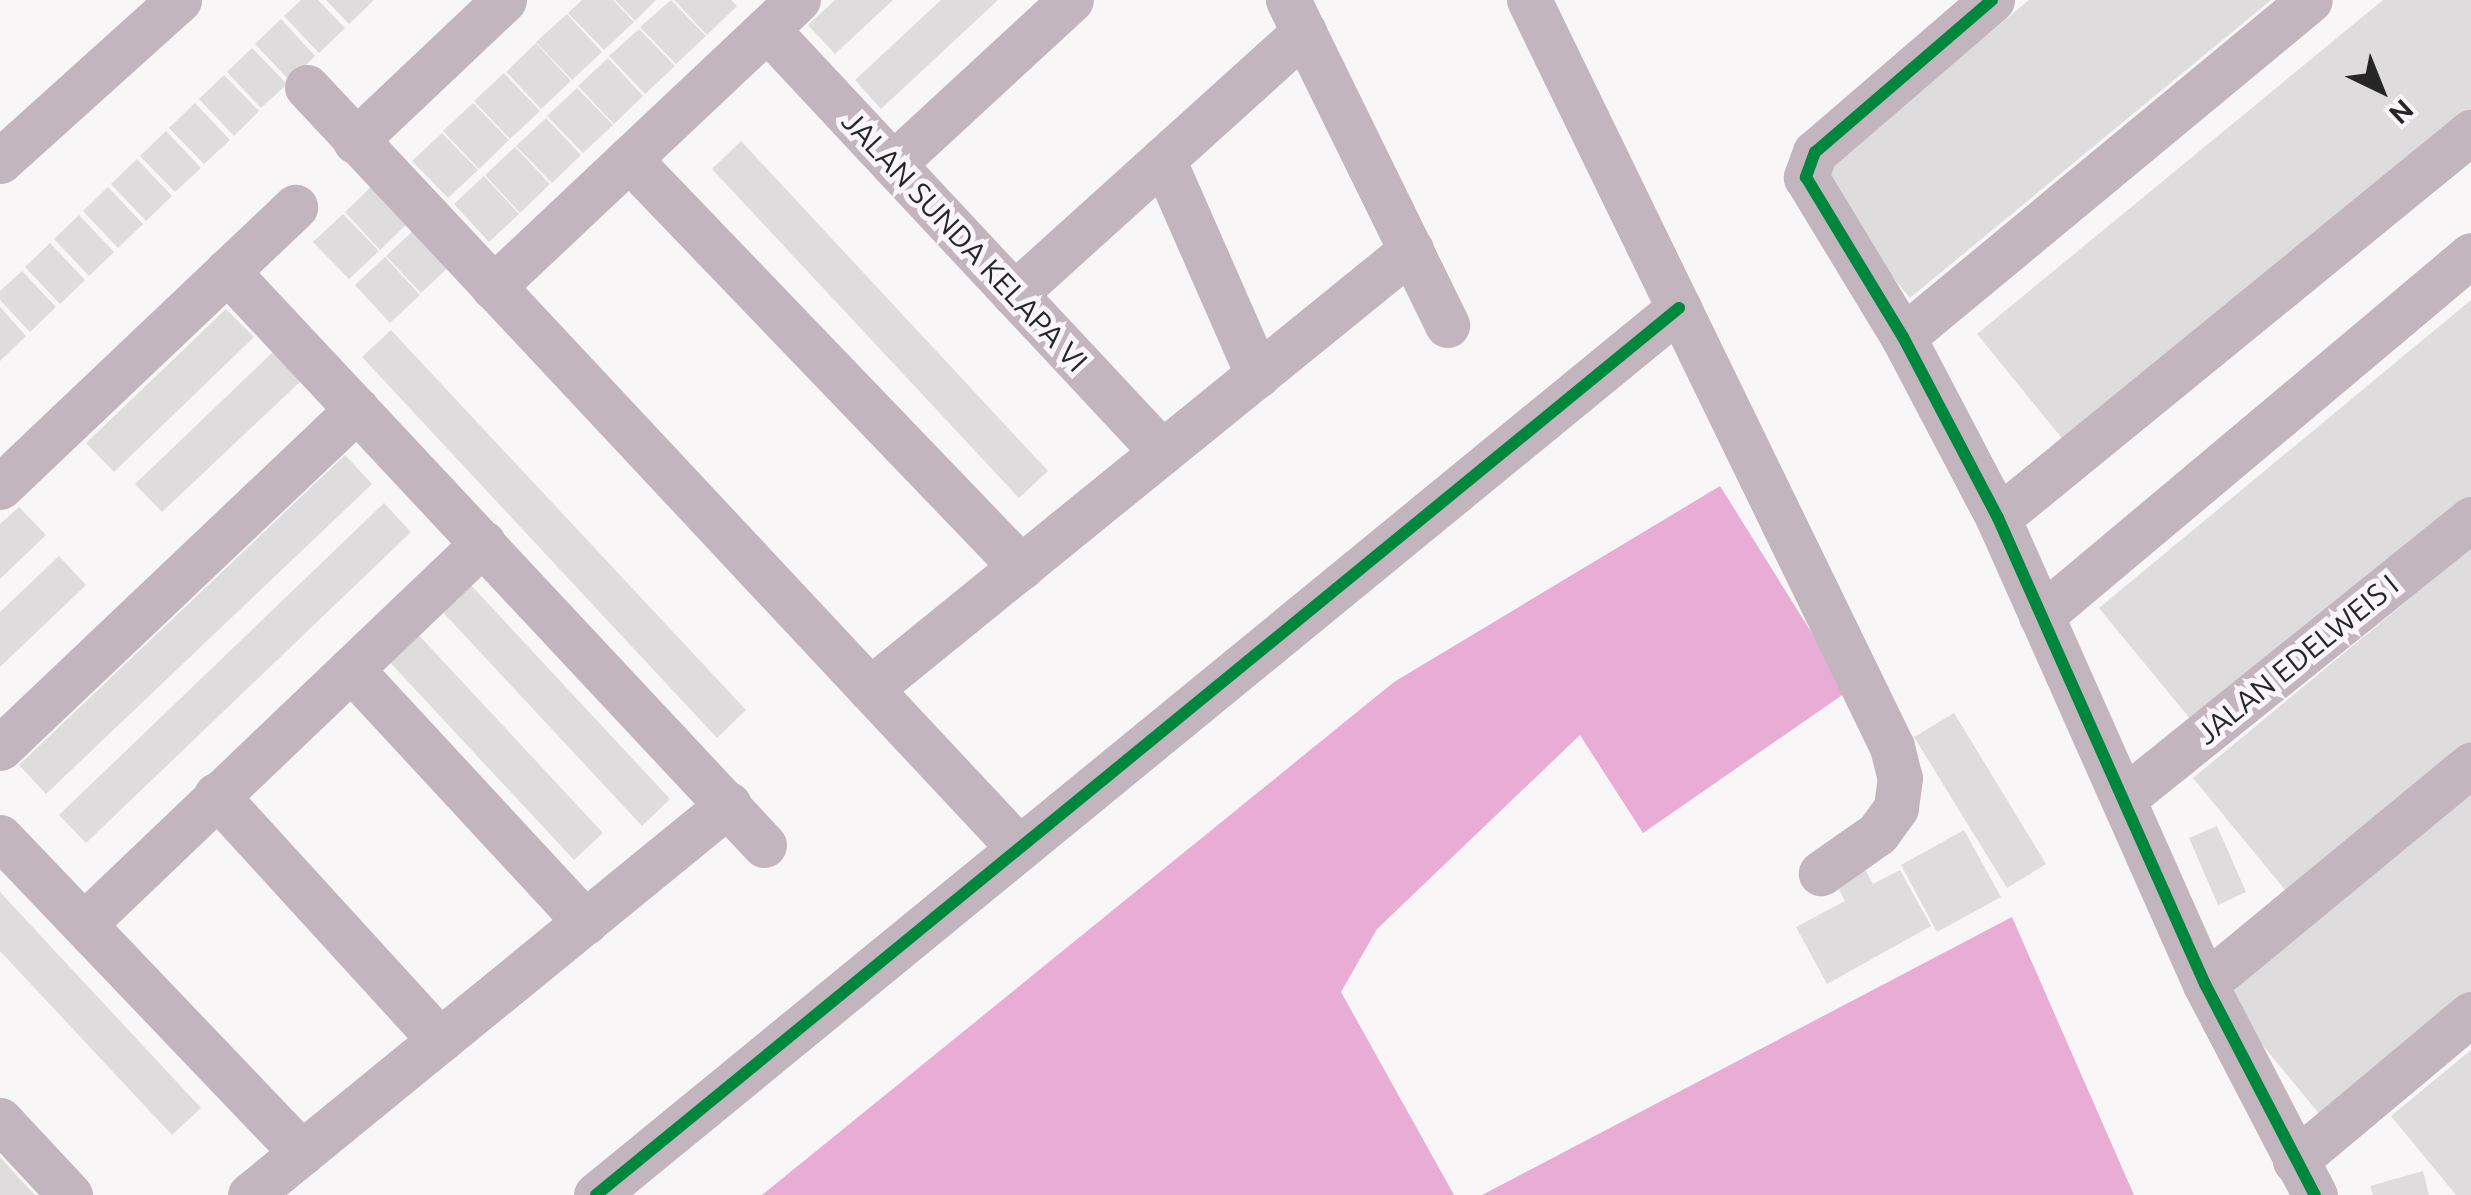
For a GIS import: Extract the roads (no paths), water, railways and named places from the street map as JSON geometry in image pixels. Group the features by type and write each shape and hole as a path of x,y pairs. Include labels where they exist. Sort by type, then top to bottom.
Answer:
{"street":[{"path":"0,161 179,0"},
{"path":"355,140 504,0"},
{"path":"893,164 1071,0"},
{"path":"1530,0 1892,747 1900,778 1896,808 1878,833 1821,874"},
{"path":"1992,0 1815,152 1806,177 1902,337 1998,518 2205,984 2305,1178 2471,1014"},
{"path":"1902,337 2310,0"},
{"path":"492,287 783,14"},
{"name":"JALAN SUNDA KELAPA VI","path":"783,14 893,164 1162,452"},
{"path":"1014,294 1163,159 1296,16 1447,325"},
{"path":"306,87 1019,848"},
{"path":"1998,518 2471,132"},
{"path":"629,158 1021,567"},
{"path":"1163,159 1258,375"},
{"path":"9,462 295,207"},
{"path":"870,689 1411,250"},
{"path":"2041,616 2471,254"},
{"path":"227,271 764,845"},
{"path":"596,1195 1678,308"},
{"path":"0,748 357,409"},
{"name":"JALAN EDELWEIS I","path":"2123,798 2471,519"},
{"path":"84,924 483,542"},
{"path":"351,669 584,922"},
{"path":"2205,984 2471,766"},
{"path":"216,795 440,1040"},
{"path":"250,1195 729,804"},
{"path":"0,836 302,1153"},
{"path":"0,1120 70,1195"}]}
